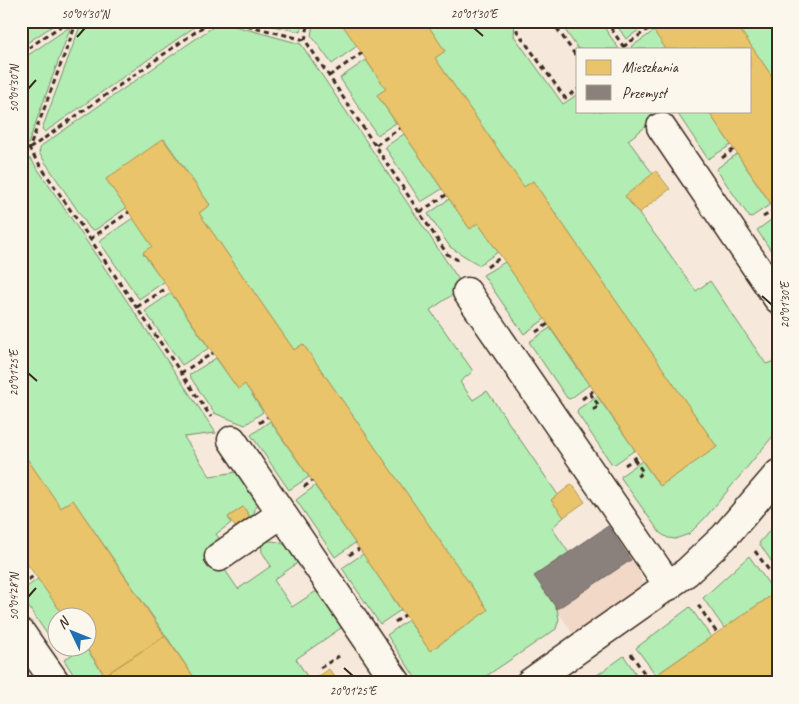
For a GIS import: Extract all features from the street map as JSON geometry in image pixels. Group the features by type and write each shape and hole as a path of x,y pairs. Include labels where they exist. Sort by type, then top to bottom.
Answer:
{"street":[{"path":"661,127 778,299"},
{"path":"467,292 669,586"},
{"path":"232,440 397,683"},
{"path":"530,683 669,586 707,555 778,474"},
{"path":"218,557 281,514"},
{"path":"21,633 56,683"}],"path":[{"path":"21,53 68,21"},
{"path":"29,148 77,21"},
{"path":"21,151 29,148 211,21"},
{"path":"230,21 305,40 447,254 473,270 482,282 467,292"},
{"path":"305,40 309,21"},
{"path":"520,21 517,31 565,98 576,90"},
{"path":"552,21 576,56"},
{"path":"606,21 624,48 651,27"},
{"path":"329,76 362,53"},
{"path":"375,145 400,128"},
{"path":"29,148 214,422 243,432 232,440"},
{"path":"420,212 446,195"},
{"path":"90,239 129,212"},
{"path":"137,307 167,288"},
{"path":"181,373 213,353"},
{"path":"588,414 599,406 590,393"},
{"path":"633,480 643,472 634,459"},
{"path":"749,544 778,583"},
{"path":"21,584 35,575"},
{"path":"697,604 718,633"},
{"path":"630,652 649,680"}],"shaded area":[{"path":"608,526 640,573 642,580 635,593 573,634 534,576"}],"green space":[{"path":"21,21 60,21 21,47"},
{"path":"82,21 203,21 45,132 42,129"},
{"path":"249,21 304,21 301,32"},
{"path":"314,21 340,21 357,46 332,64 311,35"},
{"path":"425,21 515,21 514,36 563,104 576,95 576,112 664,112 628,140 653,174 625,196 696,291 710,281 766,364 778,360 778,430 705,518 689,534 675,539 668,538 660,533 621,478 622,475 642,461 660,486 717,447 533,181 524,187 435,58 445,51"},
{"path":"559,21 600,21 618,48 577,48"},
{"path":"614,21 647,21 648,24 626,39"},
{"path":"734,21 778,21 778,85"},
{"path":"220,22 301,44 461,283 455,293 430,310 473,371 460,382 473,400 487,391 558,495 551,500 564,517 552,528 569,553 535,576 557,609 559,619 556,629 476,683 419,683 387,635 408,620 430,651 488,610 303,344 294,350 199,213 210,205 164,139 106,179 126,208 95,230 90,229 39,153 41,146"},
{"path":"71,26 28,144 21,146 21,60"},
{"path":"654,31 665,48 632,48"},
{"path":"366,60 386,89 377,95 396,123 377,135 340,78"},
{"path":"677,112 709,112 731,145 708,159"},
{"path":"404,134 442,189 421,202 385,147"},
{"path":"737,154 771,204 750,218 716,169"},
{"path":"21,157 31,159 216,433 184,437 210,476 237,472 244,475 251,486 256,501 252,519 243,507 228,517 231,523 216,534 222,543 212,551 238,589 271,566 262,552 261,541 279,542 291,549 299,558 296,564 274,580 292,607 315,592 323,591 344,621 341,628 296,659 310,681 319,676 324,683 198,683 73,500 61,508 21,450"},
{"path":"449,199 470,229 478,223 498,252 479,265 450,247 428,214"},
{"path":"778,215 778,261 757,230"},
{"path":"133,218 152,246 143,253 164,282 139,299 99,241"},
{"path":"505,262 545,319 524,334 483,275"},
{"path":"171,293 209,348 182,365 145,311"},
{"path":"550,328 589,385 570,399 567,398 529,342"},
{"path":"216,358 238,389 245,384 263,412 245,425 214,413 189,375"},
{"path":"597,396 635,450 615,464 611,463 577,413 578,409"},
{"path":"270,421 309,477 289,490 251,435"},
{"path":"315,486 355,543 335,557 296,500"},
{"path":"778,521 778,571 759,543"},
{"path":"363,554 401,610 380,624 342,568"},
{"path":"749,556 775,593 724,628 703,598"},
{"path":"38,579 57,606 48,606 48,635 21,596 21,591"},
{"path":"690,607 711,637 656,675 636,648"},
{"path":"70,656 91,656 110,683 79,683 64,660"},
{"path":"624,656 642,683 586,683"}],"building: Mieszkania":[{"path":"340,21 425,21 445,51 435,58 524,187 533,181 717,447 660,486 478,223 470,229 377,95 386,89"},
{"path":"647,21 734,21 778,85 778,214 709,112 752,112 752,48 665,48"},
{"path":"163,139 210,205 199,213 294,350 303,344 488,610 430,651 245,384 238,389 143,252 152,246 106,179"},
{"path":"656,171 670,189 639,213 625,196"},
{"path":"21,450 61,508 73,500 165,636 105,675 92,656 98,656 98,606 57,606 21,555"},
{"path":"572,484 585,502 564,517 551,500"},
{"path":"243,507 251,518 236,528 228,517"},
{"path":"778,591 778,683 645,683 724,628"},
{"path":"165,636 198,683 110,683 105,675"},
{"path":"329,669 339,683 324,683 319,676"}],"building: Przemysł":[{"path":"608,526 631,560 557,609 534,576"}]}
